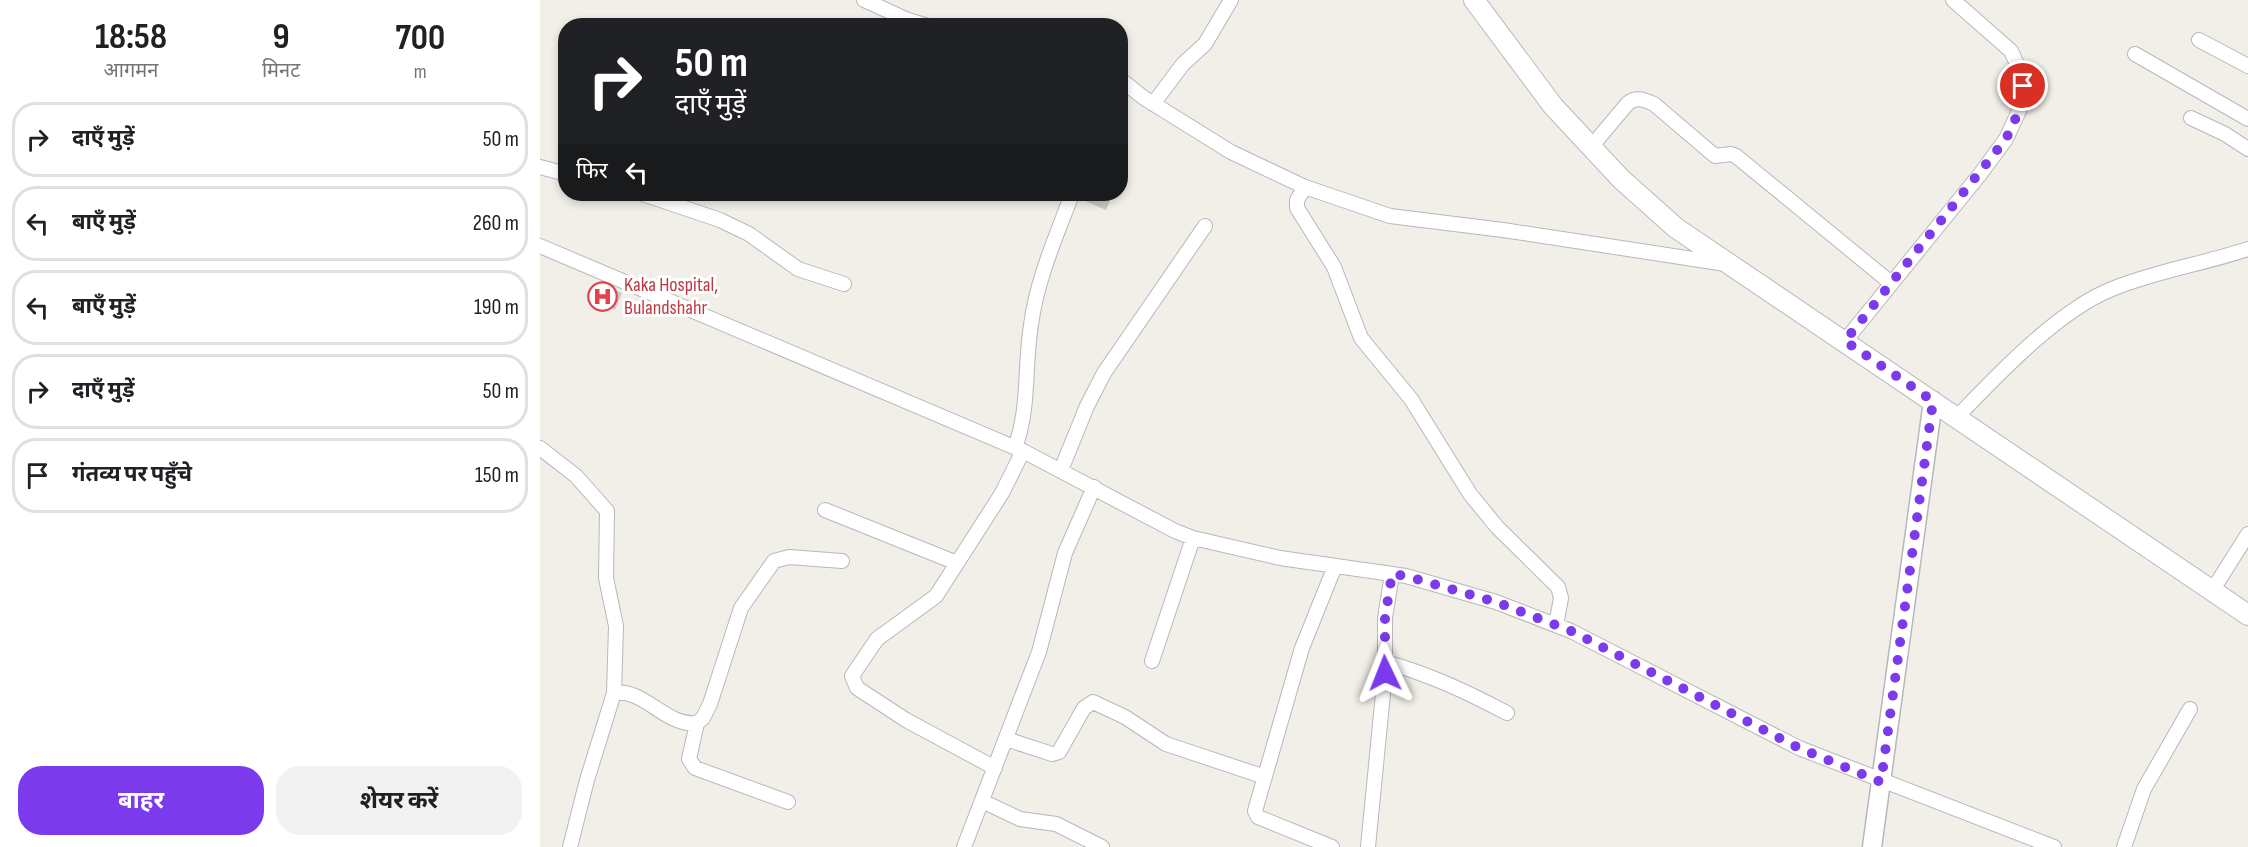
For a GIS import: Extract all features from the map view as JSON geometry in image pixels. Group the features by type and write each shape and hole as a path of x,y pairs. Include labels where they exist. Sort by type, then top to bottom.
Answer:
{"main road":[{"path":"1474,0 1553,106 1621,179 1676,228 1958,416 2248,615"}],"street":[{"path":"864,0 904,18"},
{"path":"1153,104 1183,64 1205,44 1231,0"},
{"path":"1845,341 2006,139 2023,96 2022,75 2011,51 1953,0"},
{"path":"2199,40 2248,66"},
{"path":"2134,54 2248,119"},
{"path":"1128,91 1231,152 1305,187 1390,216 1503,230 1731,265"},
{"path":"1591,147 1632,99 1644,99 1654,104 1715,156 1731,154 1736,156 1891,284"},
{"path":"2191,118 2248,148"},
{"path":"540,167 558,172"},
{"path":"1305,187 1297,200 1297,208 1334,267 1360,338 1411,399 1470,494 1497,527 1558,587 1561,598 1556,625"},
{"path":"664,201 720,220 748,234 798,269 844,284"},
{"path":"995,768 906,720 857,688 853,682 854,670 870,648 896,625 932,600 1002,493 1019,449 1026,411 1034,305 1040,280 1069,201"},
{"path":"1061,470 1087,406 1104,373 1205,226"},
{"path":"540,246 1019,449 1094,487 1160,525 1193,538 1280,558 1392,574 1496,602 1556,625 1616,653 1799,748 1881,782 2054,847"},
{"path":"1958,416 1989,383 2078,305 2146,276 2195,266 2248,249"},
{"path":"1872,847 1933,401"},
{"path":"540,448 576,476 607,511 606,578 614,604 616,626 614,693 586,780 570,847"},
{"path":"964,847 1039,652 1065,554 1094,487"},
{"path":"825,510 957,563"},
{"path":"2212,591 2248,534"},
{"path":"1152,661 1193,538"},
{"path":"788,802 695,768 689,759 697,723 703,718 710,704 741,608 774,561 789,557 842,561"},
{"path":"1332,847 1258,818 1255,811 1302,648 1335,566"},
{"path":"1368,847 1385,662 1385,618 1392,574"},
{"path":"1385,662 1422,672 1455,685 1507,713"},
{"path":"614,693 632,695 677,721 697,723"},
{"path":"1006,739 1052,754 1059,752 1084,708 1094,702 1125,717 1166,744 1265,777"},
{"path":"2124,847 2144,789 2190,709"},
{"path":"982,801 1020,819 1056,824 1102,847"}],"building":[{"path":"1085,201 1110,201 1106,210"},
{"path":"598,283 622,293 615,310 591,300"}],"place":[{"name":"Kaka Hospital, Bulandshahr","path":"603,296"}],"route":[{"path":"1385,673 1385,618 1392,574 1496,602 1571,631 1799,748 1881,782 1933,401 1845,341 1964,195 2006,139 2019,111 2023,86"}]}
